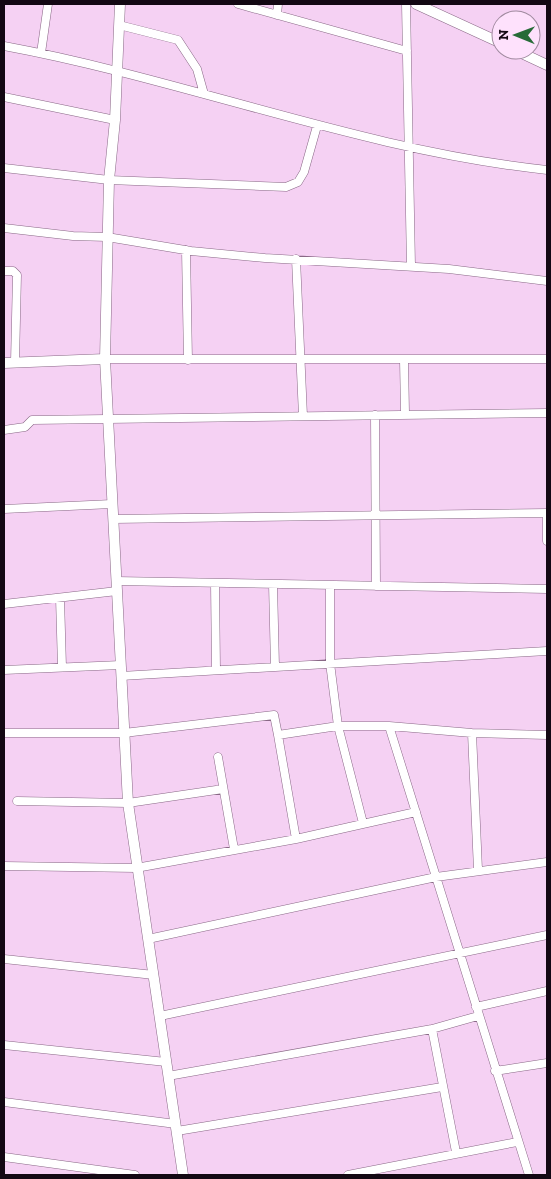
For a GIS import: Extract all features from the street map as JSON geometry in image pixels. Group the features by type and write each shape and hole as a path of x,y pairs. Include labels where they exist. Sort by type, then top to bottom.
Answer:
{"street":[{"path":"40,53 48,4"},
{"path":"120,4 115,120 109,180 105,359 116,586 128,803 136,868 154,974 183,1175"},
{"path":"238,4 407,51"},
{"path":"277,15 278,4"},
{"path":"406,4 411,266"},
{"path":"416,4 491,38"},
{"path":"119,25 178,40 197,69 204,94"},
{"path":"4,46 40,53 204,94 317,126 410,149 547,170"},
{"path":"4,96 115,120"},
{"path":"4,168 109,180 286,187 298,182 304,172 317,126"},
{"path":"4,228 73,236 108,237 186,250 411,266 547,281"},
{"path":"186,250 188,360"},
{"path":"296,259 303,416"},
{"path":"4,271 13,271 17,275 15,362"},
{"path":"4,363 105,359 547,359"},
{"path":"404,360 405,413"},
{"path":"4,430 25,427 32,420 547,412"},
{"path":"375,415 376,586"},
{"path":"4,509 112,504"},
{"path":"113,518 547,513 547,542"},
{"path":"4,604 60,598 116,586 215,583 547,589"},
{"path":"215,583 216,670"},
{"path":"274,584 275,667"},
{"path":"330,585 330,664 338,726 363,824"},
{"path":"60,598 62,667"},
{"path":"4,670 62,667 121,670 216,670 547,651"},
{"path":"4,733 124,733 274,715 296,839"},
{"path":"278,735 338,726 389,726 472,733 547,735"},
{"path":"389,726 517,1142 529,1175"},
{"path":"472,733 478,870"},
{"path":"218,757 234,849"},
{"path":"16,801 128,803 223,789"},
{"path":"4,866 136,868 296,839 416,812"},
{"path":"148,939 436,877 547,862"},
{"path":"160,1016 547,935"},
{"path":"4,959 154,974"},
{"path":"476,1007 547,991"},
{"path":"168,1076 432,1028 478,1016"},
{"path":"432,1028 456,1152"},
{"path":"4,1045 166,1062"},
{"path":"495,1071 547,1063"},
{"path":"4,1102 176,1127 442,1087"},
{"path":"348,1175 368,1173 456,1152 517,1142"},
{"path":"4,1157 96,1172 135,1175"}]}
